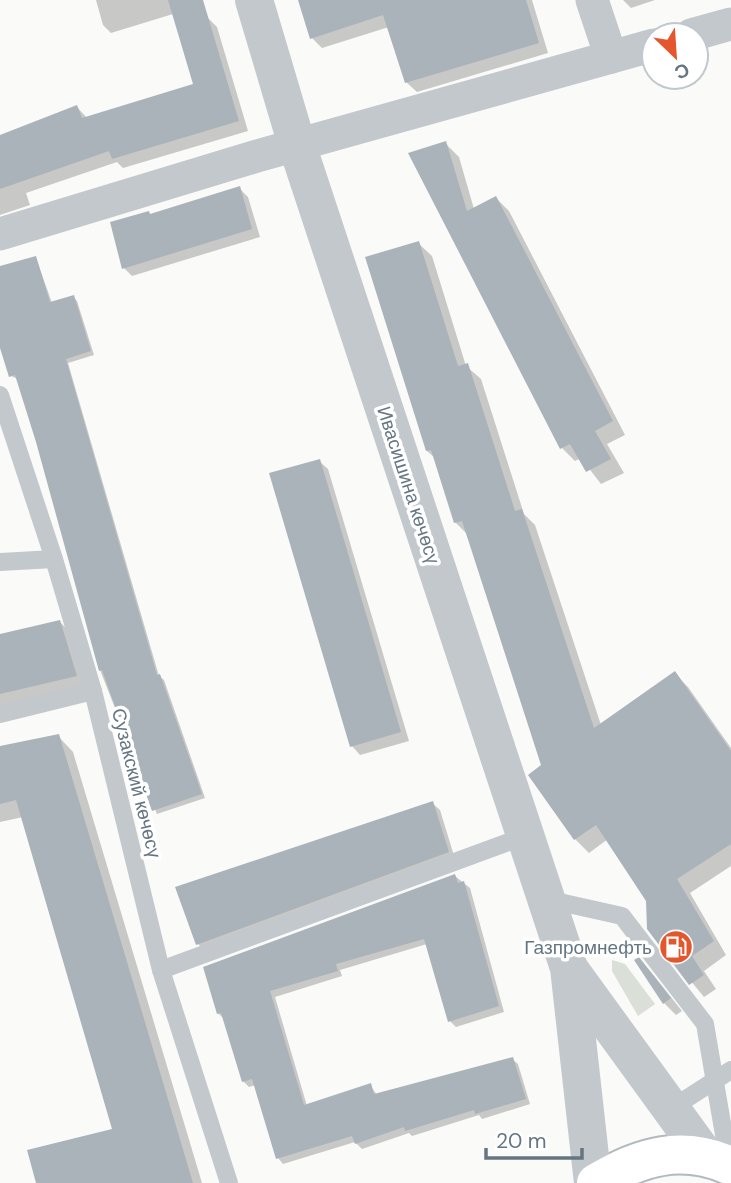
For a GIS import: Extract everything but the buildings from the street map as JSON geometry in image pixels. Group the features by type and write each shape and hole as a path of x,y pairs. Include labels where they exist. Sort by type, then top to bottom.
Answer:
{"main road":[{"path":"595,1183 627,1164 666,1154 722,1162"}],"street":[{"name":"Ивасишина көчөсү","path":"254,0 297,145 569,968"},
{"path":"593,0 611,57"},
{"path":"710,30 731,24"},
{"path":"0,234 297,145 640,49"},
{"path":"569,968 672,1108 722,1162"},
{"path":"569,968 595,1183"}],"lane":[{"name":"Сузакский көчөсү","path":"0,395 54,559 93,691 161,970 229,1183"},
{"path":"0,562 54,559"},
{"path":"0,714 93,691"},
{"path":"161,970 525,836"},
{"path":"546,899 622,916 705,1024 722,1162"},
{"path":"672,1108 731,1070"}],"shaded area":[{"path":"612,960 625,964 655,1004 638,1016 612,971"}],"place":[{"name":"Газпромнефть","path":"676,947"}]}
